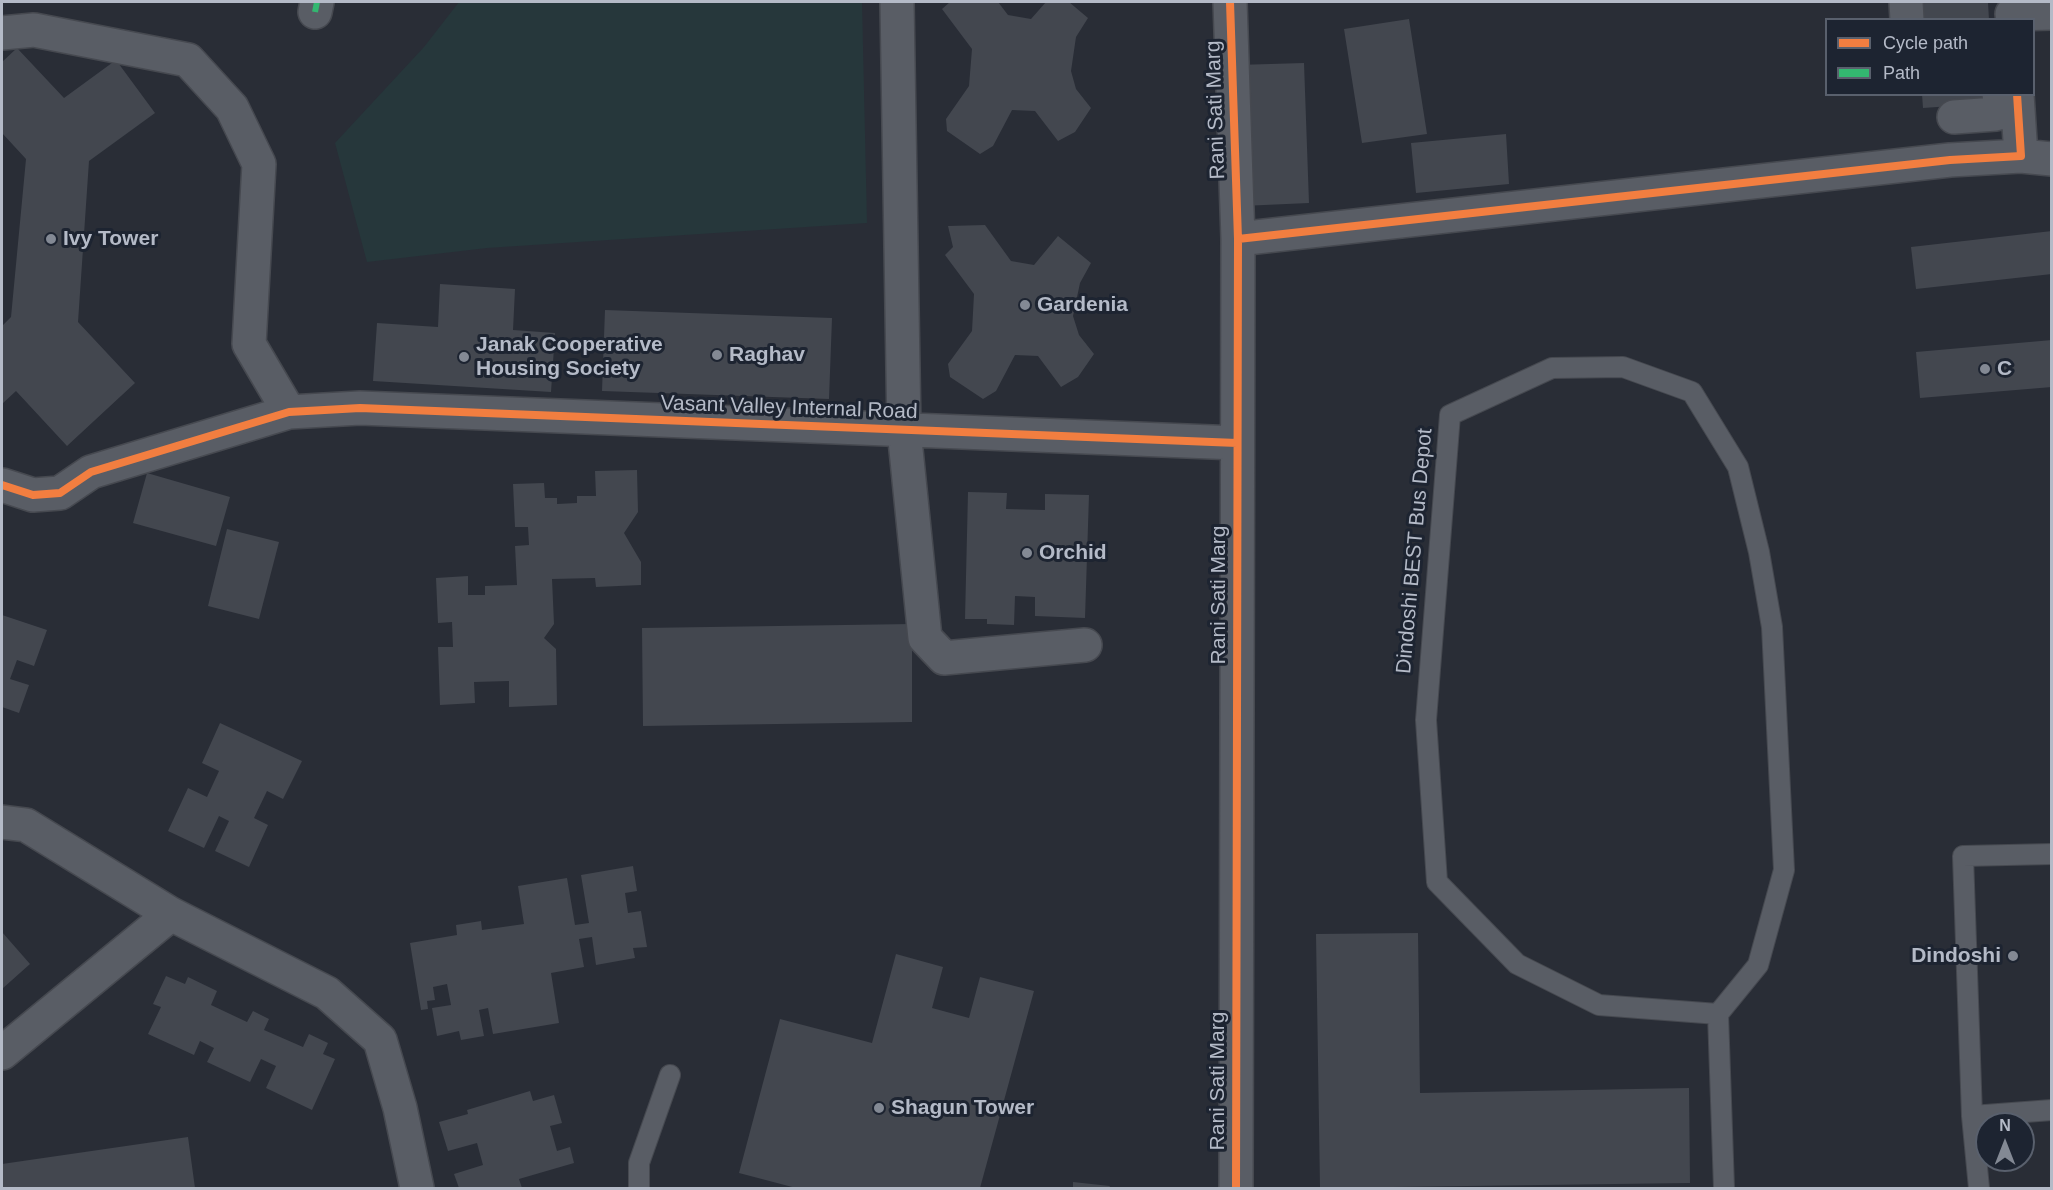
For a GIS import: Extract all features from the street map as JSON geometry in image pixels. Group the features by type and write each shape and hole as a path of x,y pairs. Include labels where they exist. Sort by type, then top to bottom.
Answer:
{"street":[{"path":"897,2 904,430 926,638 944,658 1085,645"},
{"name":"Rani Sati Marg","path":"1230,2 1238,239 1227,442 1236,1188"},
{"path":"1906,2 1907,18"},
{"path":"2005,11 2052,13"},
{"path":"2,33 34,30 188,60 232,108 260,164 249,344 289,412"},
{"path":"1954,117 1995,114 2000,101 1999,96"},
{"path":"1238,239 1950,160 2036,157 2018,96"},
{"name":"Vasant Valley Internal Road","path":"2,485 33,495 60,494 91,472 289,412 360,408 1227,442"},
{"path":"2,822 26,825 171,914 327,993 380,1040 400,1108 417,1188"},
{"path":"2,1053 171,914"}],"lane":[{"name":"Dindoshi BEST Bus Depot","path":"1623,367 1692,392 1738,467 1759,552 1772,627 1784,870 1758,965 1718,1014 1599,1005 1517,964 1437,882 1426,720 1450,415 1552,368 1623,367"},
{"path":"1978,1188 1972,1116 1963,856 2052,854"},
{"path":"1718,1014 1725,1188"},
{"path":"639,1188 639,1163 670,1075"},
{"path":"1972,1116 2052,1110"}],"shaded area":[{"path":"459,2 862,2 867,223 487,248 367,262 335,143 424,47"}],"building":[{"path":"950,2 998,2 1008,15 1031,19 1046,2 1069,2 1088,18 1076,37 1071,71 1076,89 1091,108 1075,132 1058,141 1035,111 1012,110 993,146 980,154 947,131 946,119 969,86 972,49 942,9"},
{"path":"1917,2 1988,2 1989,18 1918,18"},
{"path":"1409,19 1427,134 1362,143 1344,29"},
{"name":"Ivy Tower","path":"17,48 64,98 116,60 155,113 89,161 78,322 135,383 67,446 16,391 2,404 2,326 11,317 26,159 2,133 2,62"},
{"path":"1304,63 1309,203 1242,206 1237,65"},
{"path":"1922,96 1993,96 1994,103 1923,108"},
{"path":"1506,134 1509,184 1416,193 1411,143"},
{"name":"Gardenia","path":"985,225 1011,261 1034,265 1058,236 1091,263 1080,283 1073,316 1079,335 1094,354 1078,377 1061,387 1038,356 1015,355 996,391 983,399 950,377 948,364 972,331 974,294 945,255 953,247 948,226"},
{"path":"2052,231 2052,274 1916,289 1911,247"},
{"name":"Janak Cooperative Housing Society","path":"440,284 515,289 513,330 555,333 551,392 373,381 377,323 438,327"},
{"name":"Raghav","path":"605,310 832,318 829,399 602,391"},
{"name":"C","path":"2052,340 2052,387 1920,398 1916,352"},
{"path":"637,470 638,512 624,533 641,562 641,585 596,587 595,578 552,579 554,624 544,638 556,649 557,705 509,707 509,681 474,682 475,703 440,705 438,647 453,647 452,622 438,623 436,578 468,576 468,595 485,595 485,586 517,585 515,546 529,545 528,527 515,527 513,484 544,483 545,498 557,498 557,504 577,503 577,496 596,496 595,471"},
{"path":"147,473 230,497 216,546 133,523"},
{"name":"Orchid","path":"968,492 1007,493 1006,509 1045,510 1045,494 1089,495 1085,618 1035,616 1035,597 1015,596 1014,625 987,624 987,619 965,619"},
{"path":"227,529 279,542 259,619 208,606"},
{"path":"2,615 47,630 34,666 17,660 10,679 29,685 19,713 2,707"},
{"path":"912,624 912,722 643,726 642,628"},
{"path":"220,723 302,761 283,799 267,791 254,818 268,825 249,867 215,851 229,821 219,816 204,848 168,831 188,788 207,797 219,771 202,763"},
{"path":"633,866 637,891 625,893 628,913 641,911 647,947 633,948 635,958 596,965 592,937 579,939 584,967 551,973 559,1023 493,1034 488,1008 479,1010 484,1036 461,1040 459,1031 437,1036 432,1008 451,1005 447,984 433,987 435,1000 427,1001 428,1009 421,1010 410,943 457,935 456,925 481,921 482,930 524,924 518,886 567,878 575,925 589,923 581,875"},
{"path":"2,932 30,964 2,989"},
{"path":"1418,933 1420,1093 1689,1088 1690,1183 1320,1188 1316,934"},
{"name":"Shagun Tower","path":"896,954 943,967 932,1008 969,1018 980,977 1034,991 980,1188 796,1188 739,1173 780,1019 872,1043"},
{"path":"166,976 185,984 188,977 217,991 211,1005 247,1022 253,1011 269,1019 264,1030 303,1047 309,1034 328,1043 323,1054 335,1059 312,1110 266,1088 276,1066 261,1059 250,1082 207,1062 214,1048 200,1041 194,1055 148,1034 161,1007 153,1004"},
{"path":"530,1091 533,1101 554,1095 562,1123 550,1126 557,1151 570,1147 574,1163 519,1179 522,1188 459,1188 454,1174 483,1165 477,1143 448,1151 439,1122 468,1114 467,1110"},
{"path":"188,1137 195,1188 2,1188 2,1164"},
{"path":"1073,1182 1110,1186 1109,1188 1073,1188"}],"marked path":[{"path":"315,12 317,2"}],"cycle path":[{"path":"1230,2 1238,239 1236,1188"},
{"path":"1238,239 1950,160 2021,156 2017,96"},
{"path":"2,485 33,495 60,493 91,472 289,412 360,408 1237,443"}],"place":[{"name":"Ivy Tower","path":"51,239"},
{"name":"Gardenia","path":"1025,305"},
{"name":"Raghav","path":"717,355"},
{"name":"Janak Cooperative Housing Society","path":"464,357"},
{"name":"C","path":"1985,369"},
{"name":"Orchid","path":"1027,553"},
{"name":"Dindoshi","path":"2013,956"},
{"name":"Shagun Tower","path":"879,1108"}]}
